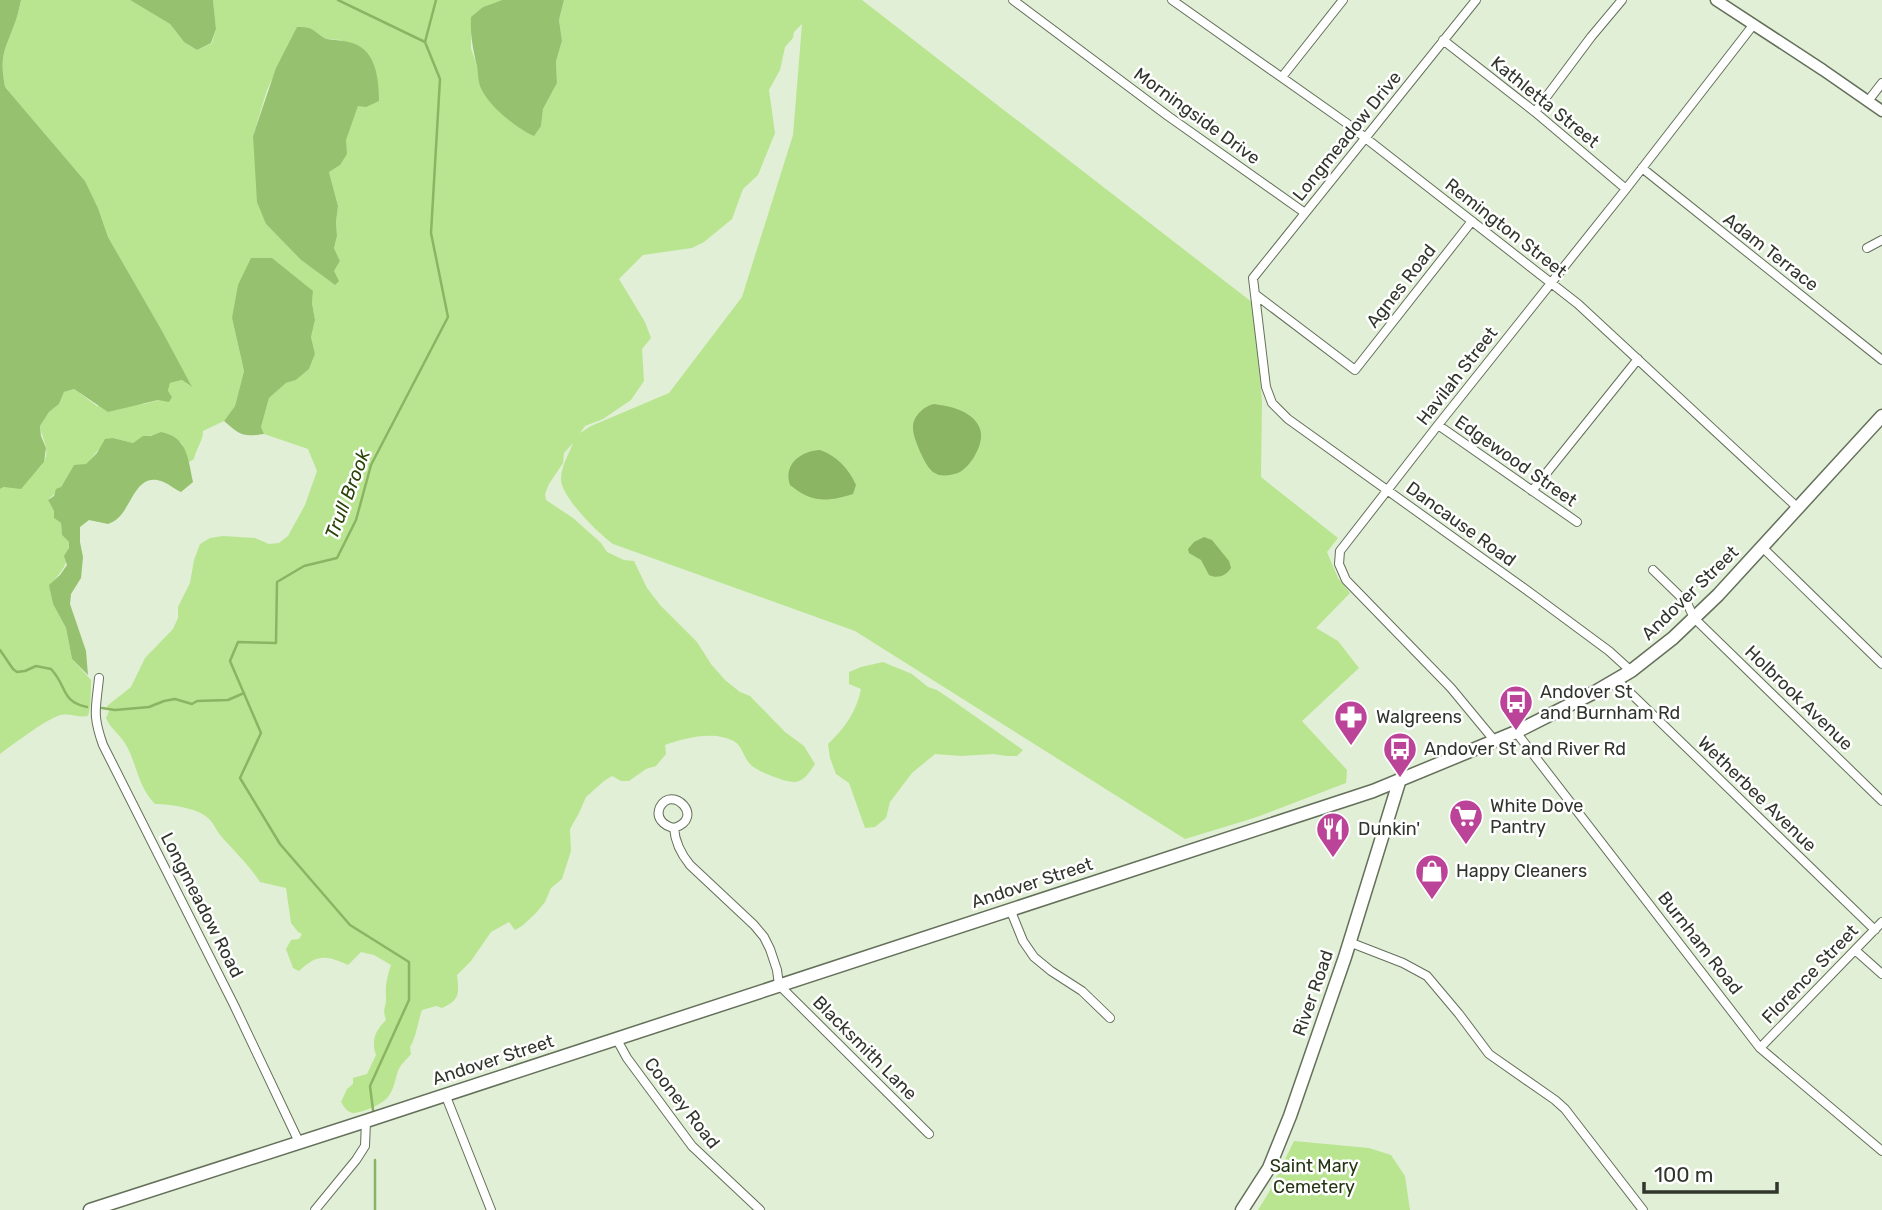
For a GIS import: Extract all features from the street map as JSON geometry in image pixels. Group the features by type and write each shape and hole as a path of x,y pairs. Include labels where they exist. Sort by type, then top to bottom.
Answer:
{"main road":[{"name":"Andover Street","path":"90,1210 1373,791 1517,732 1617,680 1673,638 1718,596 1882,416"},
{"name":"River Road","path":"1242,1210 1269,1168 1290,1116 1400,779"}],"street":[{"name":"Morningside Drive","path":"1013,0 1305,214"},
{"name":"Remington Street","path":"1172,0 1366,138 1578,304 1798,508"},
{"path":"1282,77 1343,0"},
{"name":"Longmeadow Drive","path":"1256,295 1253,278 1476,0"},
{"path":"1535,112 1622,0"},
{"path":"1716,0 1882,111"},
{"name":"Havilah Street","path":"1494,740 1451,688 1343,577 1339,564 1340,551 1754,24"},
{"name":"Kathletta Street","path":"1443,40 1626,188"},
{"path":"1868,101 1882,83"},
{"name":"Adam Terrace","path":"1642,168 1882,360"},
{"name":"Agnes Road","path":"1256,295 1355,370 1472,221"},
{"path":"1867,248 1882,240"},
{"name":"Dancause Road","path":"1256,295 1266,387 1272,403 1288,419 1532,594 1631,671"},
{"path":"1532,491 1638,359"},
{"name":"Edgewood Street","path":"1437,425 1577,522"},
{"path":"1762,547 1882,664"},
{"name":"Holbrook Avenue","path":"1653,570 1687,603 1694,618 1882,801"},
{"name":"Longmeadow Road","path":"99,678 95,714 103,745 234,1004 299,1142"},
{"name":"Wetherbee Avenue","path":"1617,680 1875,930"},
{"name":"Burnham Road","path":"1517,732 1760,1048 1882,1151"},
{"path":"674,828 679,849 690,865 764,937 777,970 779,985"},
{"path":"1010,909 1023,941 1034,957 1082,991 1110,1018"},
{"name":"Florence Street","path":"1760,1048 1882,922"},
{"path":"1349,942 1403,962 1427,976 1489,1054 1555,1100 1574,1119 1643,1210"},
{"path":"1856,950 1882,974"},
{"name":"Blacksmith Lane","path":"779,985 929,1134"},
{"name":"Cooney Road","path":"616,1038 627,1058 692,1146 760,1210"},
{"path":"446,1094 491,1210"},
{"path":"315,1210 365,1146 366,1121"}],"green space":[{"path":"21,0 130,0 170,24 184,42 197,50 212,43 216,29 213,0 502,0 483,7 471,18 471,48 478,69 479,84 541,126 543,109 557,83 556,61 562,41 559,20 564,0 862,0 1253,303 1262,401 1261,477 1338,538 1327,552 1338,578 1350,593 1316,628 1338,641 1359,668 1302,721 1347,770 1346,783 1254,818 1185,839 855,631 613,544 581,514 563,487 562,469 573,443 564,453 563,463 549,484 546,500 573,518 601,543 607,552 624,560 634,561 647,588 660,605 697,642 725,680 750,696 785,732 804,746 815,764 802,780 785,781 753,767 735,742 718,736 700,736 665,745 666,754 656,766 646,769 629,781 621,781 612,776 604,781 586,797 570,829 571,851 562,879 551,888 545,902 515,930 509,922 491,932 471,961 457,975 458,992 455,999 442,1008 436,1006 422,1010 410,1047 411,1054 399,1069 388,1097 367,1110 349,1112 341,1102 347,1089 353,1084 353,1078 367,1074 376,1055 374,1041 379,1028 386,1020 386,985 391,965 374,955 361,952 348,965 334,959 322,958 311,961 299,971 293,968 286,949 291,940 299,939 302,934 291,923 286,888 260,882 203,815 183,807 155,804 141,783 130,752 106,718 109,711 107,706 131,687 145,658 173,629 178,618 178,607 190,583 200,544 210,538 223,536 255,538 269,544 279,543 288,536 305,505 317,471 308,449 264,434 261,427 269,398 286,383 296,380 309,369 315,354 311,337 315,320 313,291 232,318 244,371 235,406 224,421 203,431 194,459 189,462 182,443 161,433 133,443 113,438 86,465 74,465 61,487 48,500 54,511 54,518 61,523 62,535 69,542 64,566 50,585 53,604 66,628 72,659 91,680 89,713 88,716 55,717 0,754 0,489 23,479 43,463 46,448 40,426 49,412 59,404 64,392 74,389 97,406 144,404 159,400 168,391 170,383 182,380 190,386 108,237 85,181 5,87 3,56","holes":["802,24 793,135 742,297 669,393 580,433 585,426 603,419 631,400 644,381 642,349 651,338 645,322 619,279 643,255 692,248 704,242 732,219 743,189 758,175 775,133 769,90 780,70 785,47","317,35 341,40 358,106 329,172 338,206 334,248 340,261 334,271 335,285 301,260 266,224 253,136 267,90 284,54"]},
{"path":"883,662 912,674 1023,750 1017,756 935,754 912,773 890,802 886,818 875,827 865,828 849,783 836,774 828,744 849,719 859,697 861,689 849,684 849,672"},
{"name":"Saint Mary Cemetery","path":"1294,1141 1369,1148 1391,1155 1405,1176 1410,1210 1258,1210"}],"shaded area":[{"path":"0,0 21,0 3,56 5,87 85,181 108,237 192,387 182,380 170,383 168,391 172,397 169,402 158,400 108,412 74,389 64,392 59,404 49,412 40,426 46,448 44,462 21,489 0,489"},
{"path":"130,0 213,0 216,29 211,43 197,50 184,42 170,24"},
{"path":"502,0 564,0 559,20 562,41 556,61 557,83 543,109 541,126 534,136 502,114 487,99 479,83 471,36 471,17 483,7"},
{"path":"297,27 310,28 327,39 359,46 370,56 377,78 379,101 366,107 358,106 346,140 347,154 340,165 329,172 338,206 334,248 340,261 334,271 339,281 335,285 301,260 266,224 257,202 253,136 276,68"},
{"path":"251,258 272,258 313,291 315,320 311,337 315,354 309,369 296,380 286,383 269,398 261,427 264,434 246,435 224,421 235,406 244,371 232,318 238,285"},
{"path":"934,404 967,414 980,429 981,440 976,453 965,469 955,474 939,475 932,471 914,436 913,423 917,415"},
{"path":"161,432 182,444 188,457 193,482 181,492 161,481 146,482 135,492 116,520 108,524 89,520 80,527 83,557 81,578 71,594 70,604 86,651 88,675 72,659 66,628 53,604 49,585 67,565 64,556 69,542 62,535 61,523 54,518 54,511 48,500 54,496 56,489 61,487 74,465 86,464 97,453 105,439 113,438 133,443 143,436"},
{"path":"820,450 837,459 846,468 856,485 853,494 827,499 813,498 790,485 789,471 795,460 806,453"},
{"path":"1204,537 1212,540 1229,561 1231,568 1224,575 1209,575 1201,560 1189,553 1188,549 1194,542"}],"waterway":[{"name":"Trull Brook","path":"338,0 425,42 440,79 431,233 448,317 371,465 356,520 337,558 304,566 277,582 276,643 238,642 230,661 261,733 240,778 280,844 350,925 409,962 409,1000 370,1086 373,1110"},
{"path":"425,42 436,0"},
{"path":"0,650 17,672 36,666 51,669 68,697 87,707"},
{"path":"102,708 115,710 149,707 175,699 192,704 197,701 228,700 244,693"},
{"name":"Trull Brook","path":"375,1160 375,1210"}],"place":[{"name":"Andover St and Burnham Rd","path":"1516,732"},
{"name":"Walgreens","path":"1351,747"},
{"name":"Andover St and River Rd","path":"1400,779"},
{"name":"White Dove Pantry","path":"1466,846"},
{"name":"Dunkin'","path":"1333,859"},
{"name":"Happy Cleaners","path":"1432,901"}]}
